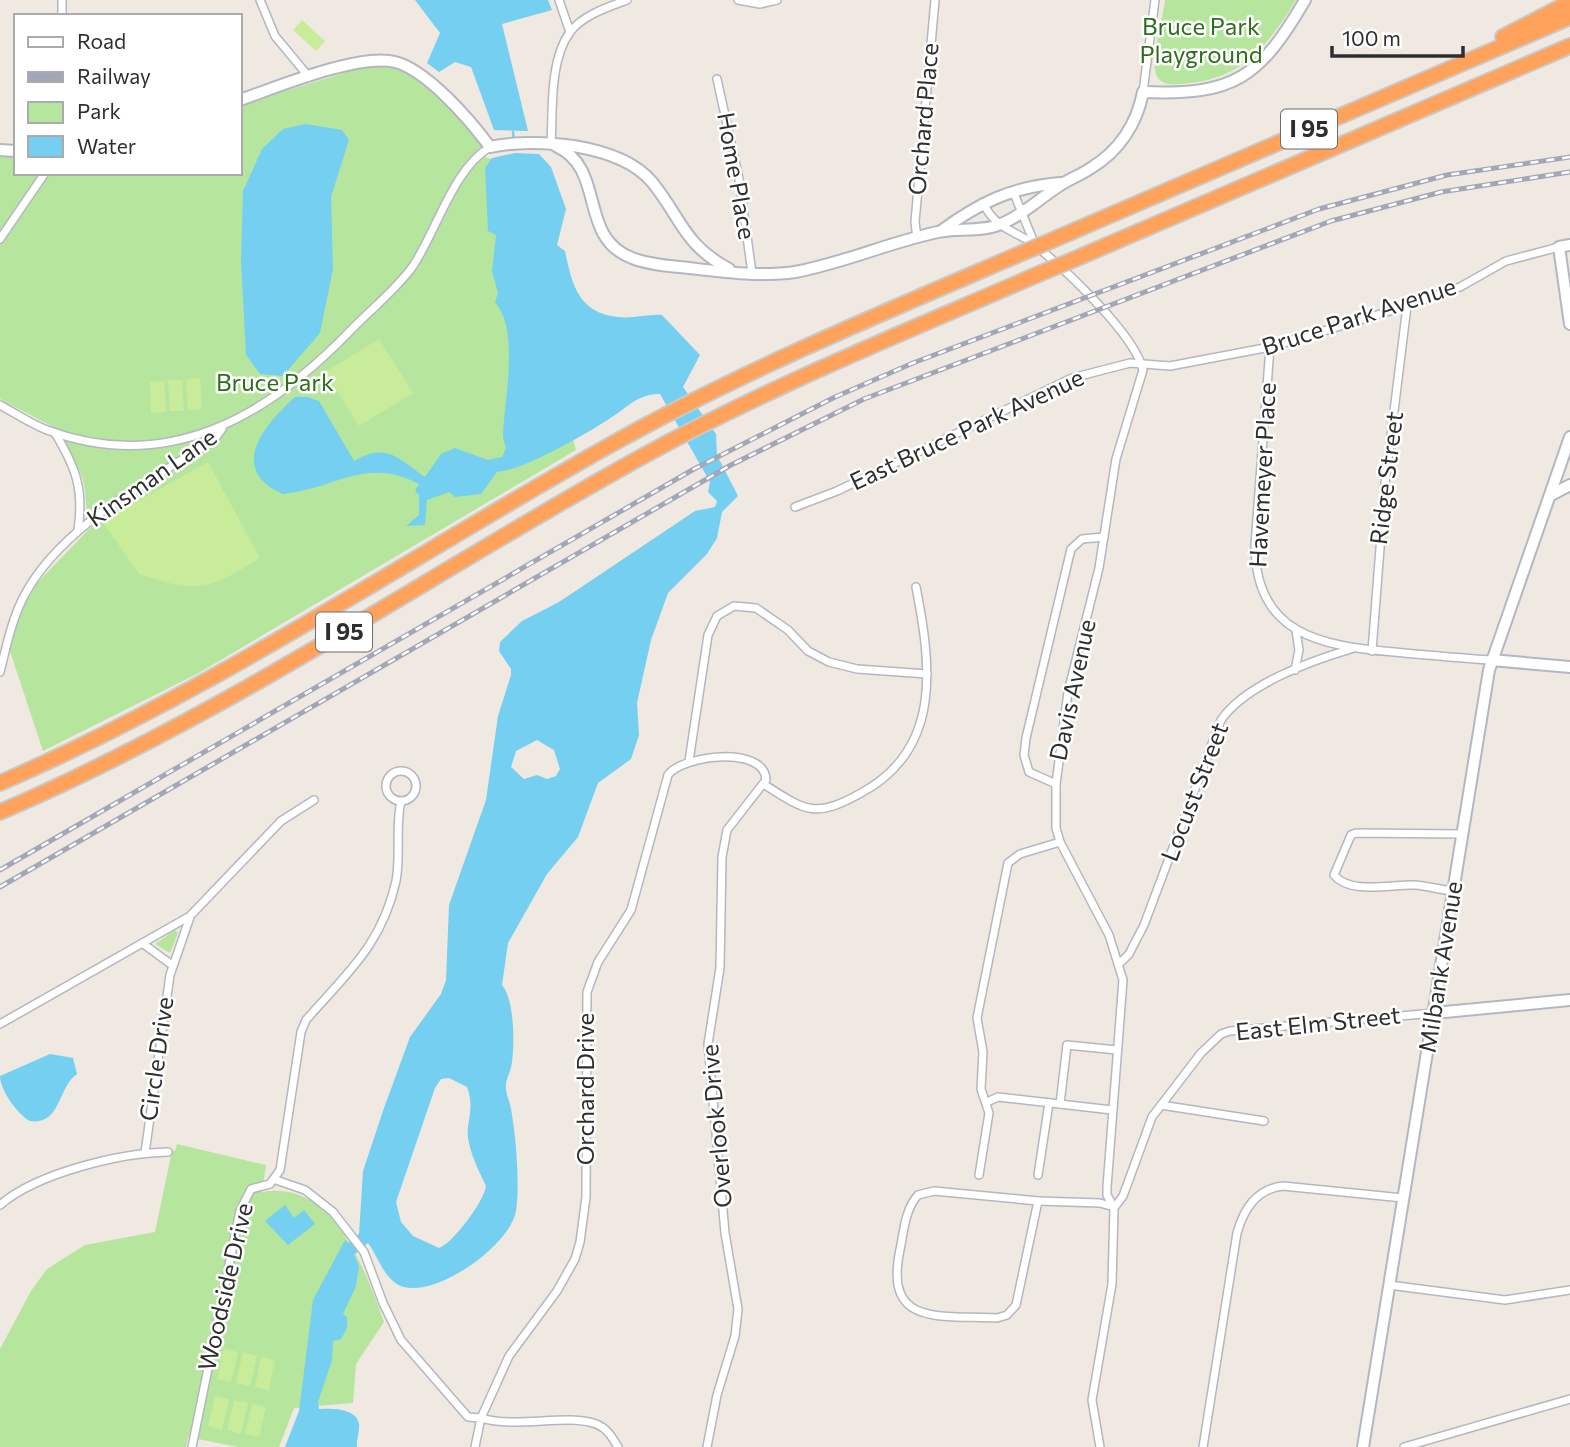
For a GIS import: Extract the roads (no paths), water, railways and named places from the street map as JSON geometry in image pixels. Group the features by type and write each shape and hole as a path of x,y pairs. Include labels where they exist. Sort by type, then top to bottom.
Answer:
{"highway":[{"name":"I 95","path":"0,783 101,737 204,684 697,398 777,360 1388,95 1569,8"},
{"name":"I 95","path":"0,811 49,790 220,705 709,421 814,371 1570,46"},
{"path":"0,820 49,790"}],"main road":[{"path":"554,146 569,152 579,162 602,232 618,251 648,262 752,273 796,271 939,232 999,225 1021,214 1063,183 1090,169 1119,145 1132,126 1143,92 1209,89 1248,74 1275,49 1305,0"},
{"path":"242,99 364,61 393,61 408,66 429,82 495,146 574,146 601,152 632,165 655,187 688,238 699,250 732,271"},
{"path":"939,232 983,202 1013,191 1063,183"},
{"path":"1565,246 1570,324"},
{"name":"Milbank Avenue","path":"1363,1447 1491,660 1552,495 1570,437"},
{"path":"1552,495 1570,483 1559,468"},
{"name":"Havemeyer Place","path":"1491,660 1570,667"},
{"name":"East Elm Street","path":"1434,1013 1570,1000"}],"street":[{"path":"260,0 275,36 309,77"},
{"path":"559,0 570,32"},
{"path":"554,146 560,57 570,32 583,20 627,0"},
{"path":"737,0 760,4 777,0"},
{"name":"Orchard Place","path":"918,238 915,222 935,0"},
{"path":"1143,92 1155,0"},
{"name":"Home Place","path":"717,79 739,179 752,273"},
{"path":"0,405 54,432 89,441 128,446 179,440 225,426 270,401 306,372 404,277 468,165 495,146"},
{"path":"0,239 44,175"},
{"path":"1013,191 1021,214 1042,244 1104,311 1142,363"},
{"path":"983,202 999,225 1042,244"},
{"name":"Bruce Park Avenue","path":"1142,363 1170,366 1270,347 1407,306 1460,287 1506,261 1565,246"},
{"name":"Ridge Street","path":"1372,651 1385,484 1407,306"},
{"name":"Havemeyer Place","path":"1270,347 1255,561 1266,600 1294,629 1317,640 1372,651 1491,660"},
{"name":"East Bruce Park Avenue","path":"795,507 837,491 1054,386 1099,370 1142,363"},
{"name":"Davis Avenue","path":"1114,1208 1107,1187 1123,990 1120,963 1060,842 1056,828 1056,784 1068,692 1092,601 1116,459 1143,378 1142,363"},
{"name":"Kinsman Lane","path":"0,672 22,600 45,567 78,530 214,440 225,426"},
{"name":"Kinsman Lane","path":"54,432 80,483 82,508 78,530"},
{"path":"1056,784 1029,772 1024,755 1026,738 1072,549 1082,539 1104,537"},
{"path":"916,587 929,655 925,704 902,761 876,785 833,807 812,811 798,807 765,785 766,773 748,758 689,761 708,635 717,616 734,606 756,608 788,630 808,651 828,662 858,669 927,674"},
{"path":"1294,629 1299,650 1295,670"},
{"name":"Locust Street","path":"1120,963 1129,954 1144,925 1221,720 1238,699 1295,670 1353,648"},
{"name":"Orchard Drive","path":"475,1447 481,1418 509,1356 557,1291 578,1251 586,1197 587,992 598,962 631,910 668,775 674,767 689,761"},
{"name":"Woodside Drive","path":"400,771 409,773 416,785 414,793 401,801 390,797 386,788 390,775 400,771"},
{"name":"Overlook Drive","path":"707,1447 717,1395 735,1336 738,1309 725,1233 708,1044 720,968 722,856 727,830 765,785"},
{"path":"0,1024 190,916 281,821 314,800"},
{"name":"Woodside Drive","path":"192,1447 240,1211 251,1189 276,1180 288,1125 301,1032 306,1020 371,947 396,883 401,801"},
{"path":"1454,891 1417,885 1363,887 1337,879 1334,875 1351,835 1356,833 1463,834"},
{"path":"979,1175 988,1102 981,1089 983,1052 977,1018 1008,863 1020,854 1060,842"},
{"name":"Circle Drive","path":"145,1153 172,965 190,916"},
{"name":"Circle Drive","path":"142,943 172,965"},
{"name":"East Elm Street","path":"1100,1447 1092,1400 1112,1284 1114,1208 1123,1196 1145,1131 1161,1105 1201,1054 1221,1034 1230,1031 1434,1013"},
{"path":"1060,1104 1067,1045 1118,1050"},
{"path":"988,1102 998,1097 1112,1110"},
{"path":"1038,1175 1048,1103"},
{"path":"1161,1105 1264,1121"},
{"path":"0,1205 32,1187 96,1161 168,1152"},
{"path":"276,1180 313,1195 333,1212 364,1252 383,1303 401,1340 468,1418 511,1424 589,1422 606,1430 618,1447"},
{"path":"1203,1447 1237,1233 1252,1201 1283,1186 1403,1198"},
{"path":"1038,1201 1018,1298 1007,1315 997,1318 926,1313 909,1308 903,1302 895,1277 909,1210 918,1195 934,1191 1038,1201 1100,1203 1114,1208"},
{"path":"1389,1285 1505,1300 1570,1290"},
{"path":"1404,1447 1427,1444 1570,1399"}],"water":[{"path":"415,0 548,0 552,10 502,24 528,131 494,130 471,67 455,62 439,72 427,63 440,33"},
{"path":"306,124 342,130 349,140 331,197 333,269 320,333 283,376 260,374 246,355 241,261 243,191 262,149 283,129"},
{"path":"515,153 539,154 551,167 566,209 557,245 565,251 574,285 585,303 594,310 618,317 662,315 700,355 683,387 716,434 717,455 738,496 722,512 717,538 707,554 668,593 651,640 637,703 639,735 631,759 598,783 578,837 547,874 508,943 502,985 512,1013 513,1049 506,1086 513,1120 517,1174 516,1211 511,1224 501,1238 471,1265 435,1284 419,1288 404,1287 392,1280 368,1243 354,1255 359,1266 356,1286 343,1314 347,1317 347,1328 341,1339 333,1341 332,1360 318,1402 319,1409 343,1410 354,1415 359,1427 357,1447 285,1447 299,1411 313,1300 345,1240 348,1243 359,1234 363,1171 384,1108 410,1037 441,994 446,980 449,905 486,800 498,716 511,675 511,669 499,651 500,642 522,621 559,602 695,511 715,507 717,501 708,492 710,482 660,394 644,396 596,427 543,456 497,472 481,494 455,497 449,492 427,500 425,525 406,526 419,515 419,495 415,491 419,484 400,476 366,474 283,494 266,484 257,472 254,459 256,446 272,420 295,397 308,397 319,401 354,461 365,455 383,453 399,459 425,477 441,454 455,448 488,460 502,457 506,448 503,437 509,348 503,314 495,302 498,293 492,271 496,235 488,231 485,168 492,158","holes":["537,740 554,750 560,769 556,776 547,779 537,775 524,779 511,767 516,751","449,1078 467,1087 470,1103 469,1143 486,1186 480,1202 467,1222 452,1239 439,1248 413,1236 401,1222 396,1202 435,1088 441,1079"]},
{"path":"50,1054 73,1058 77,1074 48,1117 40,1121 30,1121 10,1102 0,1076"},
{"path":"285,1205 294,1218 304,1210 315,1224 288,1245 265,1221"}],"waterway":[{"path":"513,132 514,142"}],"railway":[{"path":"0,870 694,469 835,397 913,363 1319,209 1447,175 1570,157"},
{"path":"0,887 731,465 864,399 1331,221 1441,192 1570,172"}],"park label":[{"name":"Bruce Park Playground","path":"1201,41"},
{"name":"Bruce Park","path":"275,383"}]}
